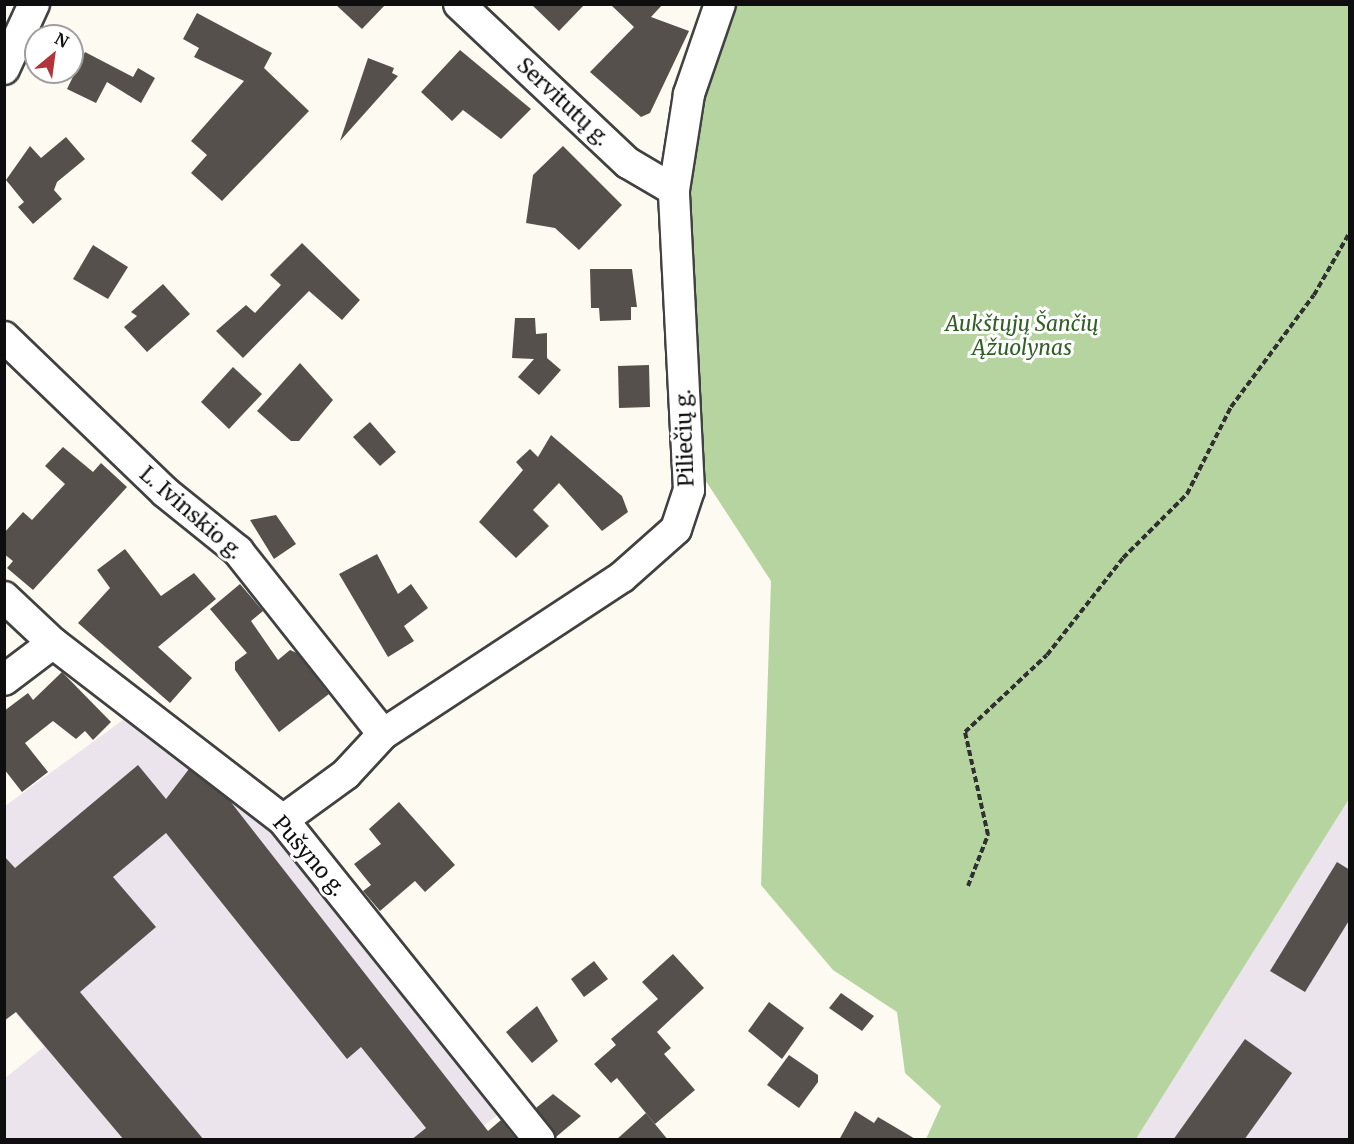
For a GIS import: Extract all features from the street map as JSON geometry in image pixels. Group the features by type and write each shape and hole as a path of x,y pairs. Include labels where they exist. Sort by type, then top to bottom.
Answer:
{"street":[{"path":"4,69 34,4"},
{"name":"Servitutų g.","path":"459,4 628,163 674,190"},
{"name":"Piliečių g.","path":"283,820 346,774 383,734 622,577 676,529 689,490 674,190 689,94 720,4"},
{"name":"L. Ivinskio g.","path":"4,337 165,492 238,551 383,734"},
{"name":"Pušyno g.","path":"4,597 53,643 283,820 539,1140"},
{"path":"4,680 53,643"}],"path":[{"path":"968,886 988,835 965,732 1047,655 1123,558 1187,494 1231,407 1314,295 1350,232"}],"shaded area":[{"path":"127,717 255,810 500,1113 467,1139 5,1140 5,1078 44,1047 5,1000 5,806"},
{"path":"1349,799 1349,1139 1136,1139"}],"green space":[{"name":"Aukštųjų Šančių Ąžuolynas","path":"735,5 1349,5 1349,799 1136,1139 926,1139 941,1106 905,1073 897,1012 833,970 761,885 771,581 700,472 688,197 703,101"}],"building":[{"path":"335,4 386,4 362,29"},
{"path":"531,4 585,4 559,31"},
{"path":"610,4 663,4 651,17 689,31 650,113 641,117 590,72 634,27"},
{"path":"197,13 272,53 264,68 309,111 222,201 191,173 207,155 191,141 244,81 194,57 199,48 183,39"},
{"path":"460,50 531,109 501,139 463,110 452,121 421,92"},
{"path":"85,52 133,77 138,68 155,78 141,103 107,82 96,103 67,89 69,84 84,84"},
{"path":"368,58 394,68 392,73 398,76 340,141"},
{"path":"66,137 85,159 57,182 54,190 62,199 33,224 18,207 24,202 6,180 30,146 41,158"},
{"path":"563,146 622,205 579,250 555,228 526,223 533,175"},
{"path":"302,243 360,300 342,320 309,291 243,358 216,331 246,305 255,313 281,285 270,275"},
{"path":"93,245 128,267 108,299 73,279"},
{"path":"590,269 632,269 637,307 631,307 631,320 600,321 599,308 591,308"},
{"path":"163,284 190,314 147,352 124,327 137,316 131,312"},
{"path":"515,318 535,318 536,334 547,333 547,358 561,370 539,395 518,377 534,359 512,358"},
{"path":"300,363 333,400 299,441 291,441 257,411"},
{"path":"649,365 650,407 619,408 618,366"},
{"path":"233,367 262,394 229,429 201,402"},
{"path":"370,422 396,452 380,466 353,437"},
{"path":"551,435 622,496 628,512 602,531 559,483 533,510 549,526 516,558 479,522 523,470 516,462 530,449 538,457"},
{"path":"63,447 93,472 101,463 127,487 33,590 7,568 13,561 4,554 4,533 23,512 32,520 65,484 45,466"},
{"path":"276,515 296,544 274,559 250,520"},
{"path":"125,549 161,596 194,573 216,599 158,647 192,678 170,703 78,623 110,588 97,570"},
{"path":"377,554 398,594 411,584 428,608 404,626 414,641 388,657 339,574"},
{"path":"240,584 263,611 251,621 278,660 290,650 297,653 329,694 279,732 235,670 235,662 247,653 210,609"},
{"path":"62,672 111,722 93,740 85,731 76,739 53,721 25,743 48,772 22,792 4,769 4,711 28,693 33,700"},
{"path":"138,765 166,799 189,769 230,801 488,1131 501,1120 517,1140 411,1140 426,1128 361,1047 347,1059 166,833 113,877 156,927 80,992 204,1140 124,1140 16,1012 4,1021 4,856 15,868"},
{"path":"399,802 455,865 425,892 415,881 380,911 363,891 371,885 354,864 381,844 369,829"},
{"path":"1337,862 1350,870 1350,919 1305,992 1270,971"},
{"path":"673,954 704,988 657,1032 671,1048 664,1054 695,1090 655,1124 617,1078 611,1083 594,1064 616,1045 611,1039 658,999 642,982"},
{"path":"594,961 608,979 584,997 571,979"},
{"path":"841,993 874,1016 862,1031 829,1008"},
{"path":"769,1002 804,1028 782,1059 748,1031"},
{"path":"537,1006 558,1041 532,1063 506,1032"},
{"path":"1245,1039 1292,1073 1244,1140 1173,1140"},
{"path":"789,1055 818,1075 818,1082 799,1108 767,1085"},
{"path":"553,1094 581,1116 556,1137 536,1108"},
{"path":"855,1111 874,1123 878,1117 917,1140 839,1140"},
{"path":"646,1113 668,1140 616,1140"}]}
